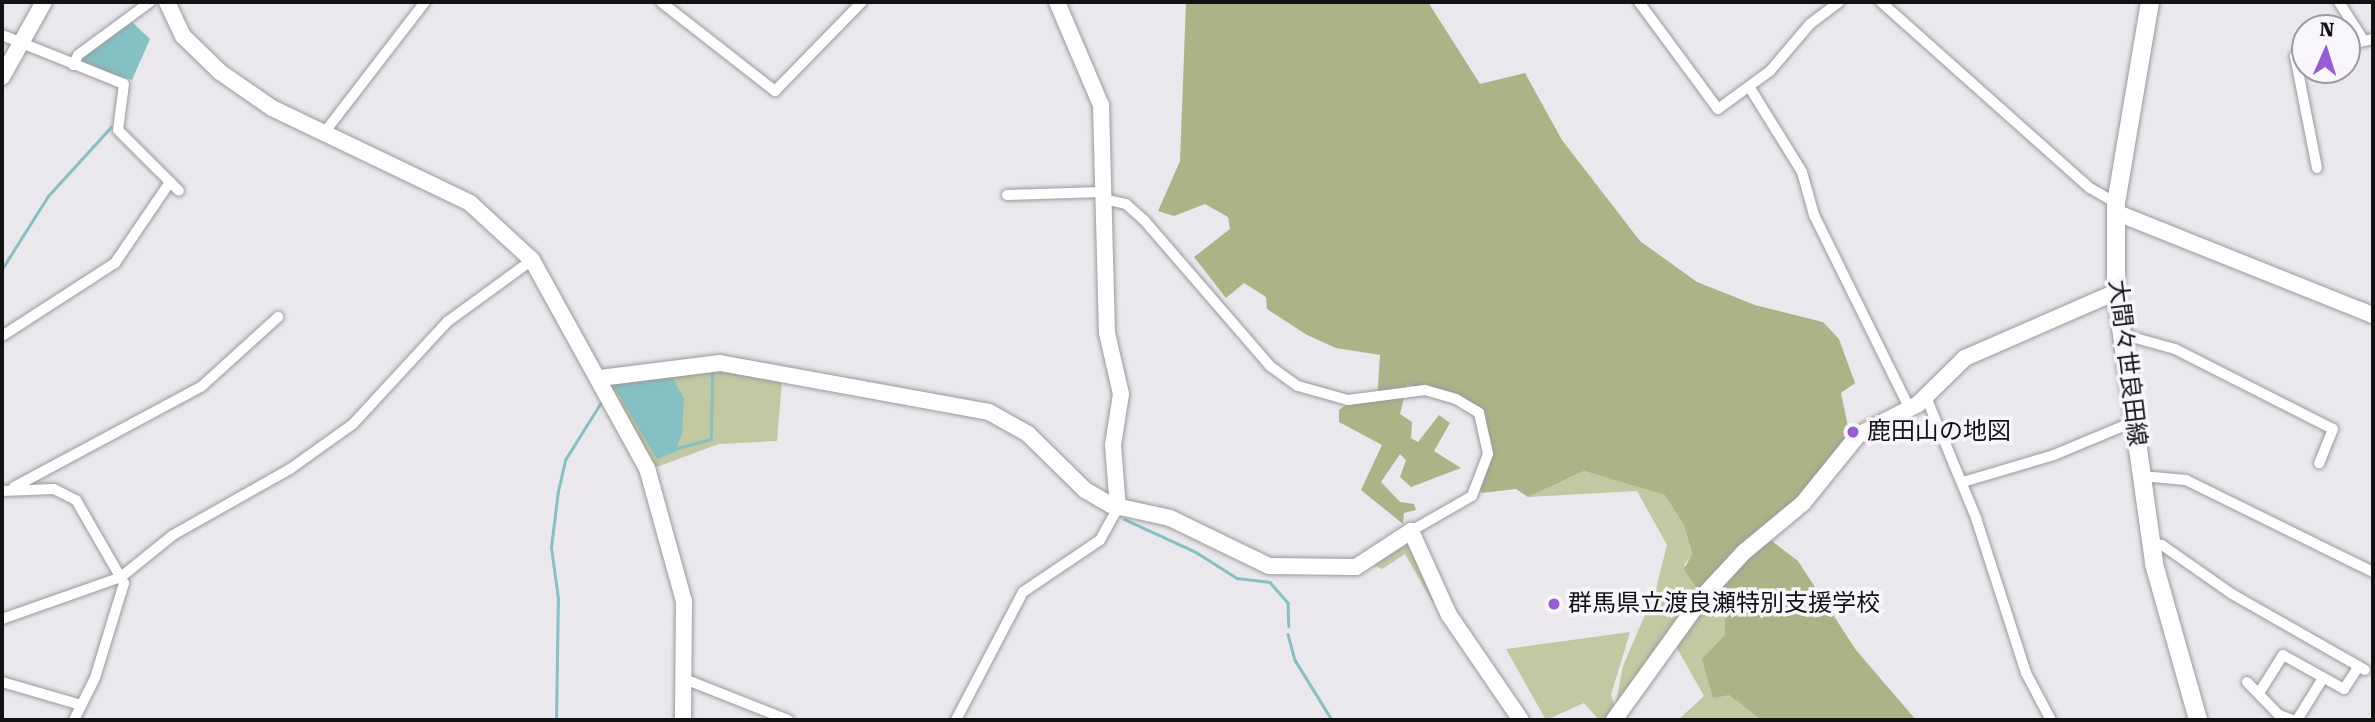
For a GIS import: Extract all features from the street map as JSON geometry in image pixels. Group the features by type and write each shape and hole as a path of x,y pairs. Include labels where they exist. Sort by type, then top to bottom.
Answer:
{"main road":[{"name":"大間々世良田線","path":"2150,2 2115,208 2116,292 2150,543 2198,720"}],"street":[{"path":"2,78 44,2"},
{"path":"73,65 78,55 150,2"},
{"path":"167,2 183,36 220,72 272,108 470,202 532,260 600,378 647,468 680,582 687,680 683,720"},
{"path":"324,133 425,2"},
{"path":"661,2 775,91 862,2"},
{"path":"956,720 1023,592 1100,540 1118,508 1113,445 1121,394 1107,334 1101,105 1057,2"},
{"path":"1639,2 1718,109 1750,88 1810,24 1839,2"},
{"path":"1881,2 1975,89 2115,208 2373,315"},
{"path":"2339,2 2368,40"},
{"path":"2,35 124,85 118,130 179,191"},
{"path":"2302,84 2318,168"},
{"path":"1750,88 1802,172 1819,226 1910,409"},
{"path":"2,336 115,263 170,182"},
{"path":"600,378 720,363 989,412 1028,434 1085,490 1118,508 1160,514 1248,558 1279,567 1356,567 1472,496 1488,448 1475,408 1425,390 1348,400 1298,386 1270,366 1144,220 1126,204 1104,196 1007,195"},
{"path":"2,619 121,577 162,542 290,469 353,424 447,322 532,260"},
{"path":"1615,720 1692,611 1735,560 1803,503 1858,435 1910,409 1965,358 2116,292"},
{"path":"7,490 202,386 278,317"},
{"path":"2121,334 2175,349 2333,429 2319,463"},
{"path":"1926,397 1963,482 2026,673 2052,720"},
{"path":"1963,482 2054,456 2133,422"},
{"path":"2141,475 2186,480 2373,572"},
{"path":"7,490 54,489 76,499 121,577 124,592 74,720"},
{"path":"1411,531 1449,615 1521,720"},
{"path":"2150,543 2162,545 2232,594 2362,668 2344,690 2283,655 2259,693"},
{"path":"2247,682 2278,718 2295,720 2323,678"},
{"path":"687,680 788,720"},
{"path":"2,681 81,705"}],"green space":[{"path":"1186,2 1428,2 1480,84 1525,73 1562,140 1640,241 1697,282 1755,305 1823,322 1839,339 1855,383 1841,393 1850,436 1791,504 1741,545 1699,592 1684,569 1692,554 1684,525 1665,495 1584,471 1528,497 1516,489 1482,493 1478,488 1493,450 1484,412 1450,392 1407,385 1400,414 1412,422 1411,438 1418,442 1439,415 1450,423 1434,451 1461,468 1411,487 1400,477 1406,460 1400,454 1381,482 1400,502 1414,504 1416,510 1404,513 1403,524 1361,490 1382,445 1339,422 1339,410 1347,404 1377,401 1380,355 1336,348 1307,335 1267,309 1266,297 1244,283 1226,298 1194,257 1230,229 1228,217 1205,204 1174,216 1158,211 1180,161"},
{"path":"708,368 782,382 777,441 719,444 651,469 610,383"},
{"path":"1584,471 1666,495 1684,525 1692,555 1684,565 1699,592 1615,707 1623,666 1656,589 1667,545 1637,491 1528,497"},
{"path":"1768,538 1798,561 1856,650 1916,720 1761,720 1729,695 1713,698 1702,659 1725,635 1725,617 1705,601"},
{"path":"1410,543 1438,601 1433,603 1405,554 1382,569 1373,565"},
{"path":"1705,601 1725,617 1729,695 1761,720 1678,720 1704,696 1674,643"},
{"path":"1630,632 1611,695 1615,708 1606,720 1599,720 1584,703 1546,720 1506,649"}],"water":[{"path":"132,22 150,39 132,80 81,64 82,55"},
{"path":"672,376 684,399 682,434 675,452 657,459 613,385"}],"waterway":[{"path":"2,269 48,196 111,127"},
{"path":"674,449 711,439 712,373"},
{"path":"556,720 558,599 551,547 558,491 565,460 600,404"},
{"path":"1124,519 1196,552 1237,578 1270,582 1288,603 1289,626"},
{"path":"1288,634 1295,660 1332,720"}],"place":[{"name":"鹿田山の地図","path":"1853,432"},
{"name":"群馬県立渡良瀬特別支援学校","path":"1554,604"}]}
